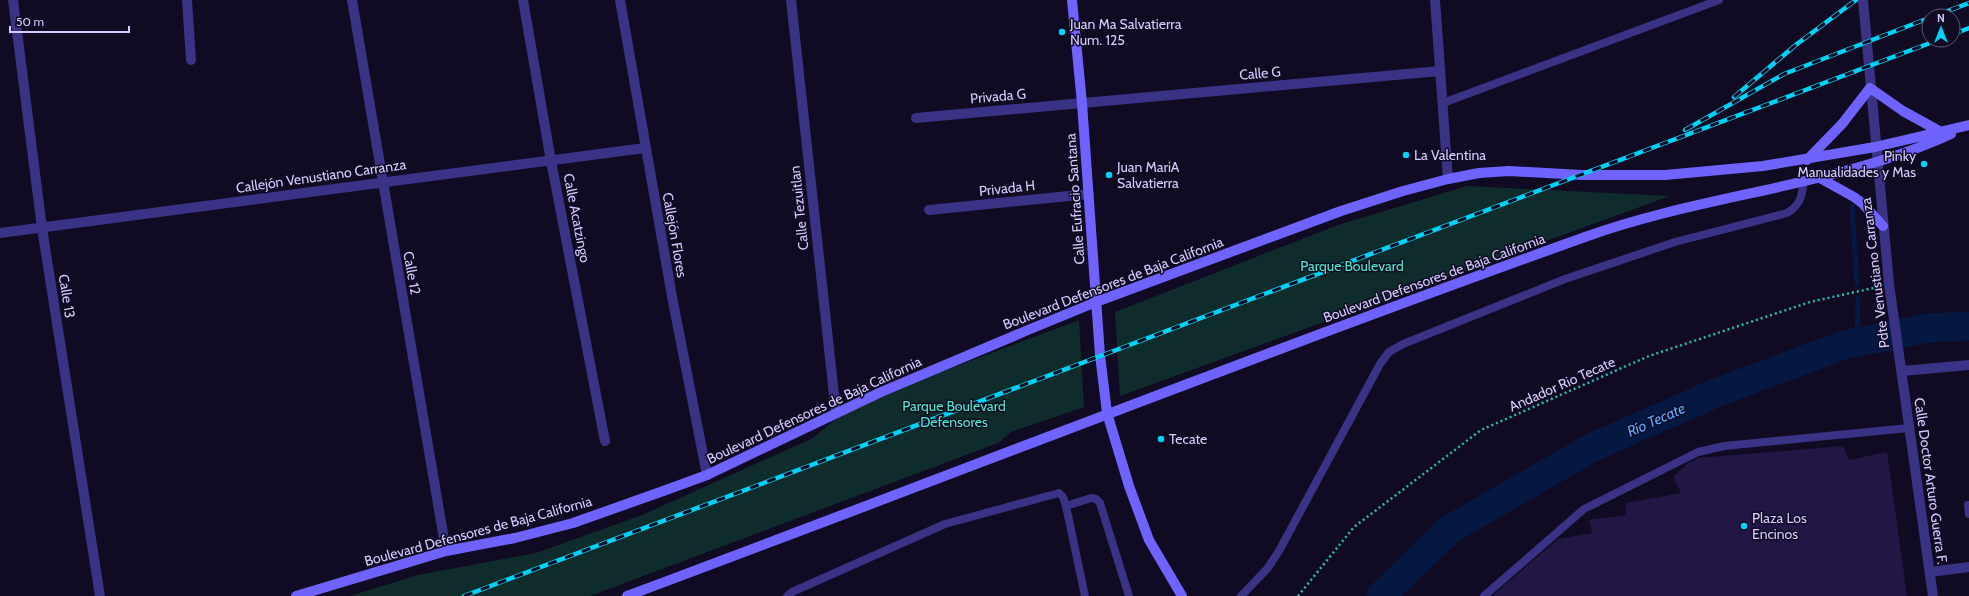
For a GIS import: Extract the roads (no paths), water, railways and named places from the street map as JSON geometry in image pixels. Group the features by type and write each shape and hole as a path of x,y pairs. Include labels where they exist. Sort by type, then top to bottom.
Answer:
{"main road":[{"name":"Calle Eufracio Santana","path":"1072,0 1082,103 1096,302 1107,413 1149,540 1182,596"},
{"path":"1807,160 1842,124 1870,88 1903,111 1941,132"},
{"name":"Boulevard Defensores de Baja California","path":"296,596 446,551 515,538 573,523 707,475 836,413 1096,302 1341,211 1448,179 1479,173 1509,171 1582,175 1665,175 1736,170 1807,160 1875,147 1969,126"},
{"name":"Boulevard Defensores de Baja California","path":"627,596 865,507 1107,413 1589,235 1637,221 1877,163 1925,146 1969,126"},
{"path":"1818,177 1862,203 1883,226"}],"street":[{"name":"Calle 13","path":"13,0 42,228 100,596"},
{"path":"187,0 191,60"},
{"name":"Calle 12","path":"352,0 446,551"},
{"name":"Calle Acatzingo","path":"524,0 551,161 605,441"},
{"name":"Callejón Flores","path":"620,0 673,302 707,475"},
{"name":"Calle Tezuitlan","path":"791,0 836,413"},
{"path":"1435,0 1448,179"},
{"name":"Pdte Venustiano Carranza","path":"1863,0 1875,147 1889,284 1902,371"},
{"name":"Calle G","path":"1082,103 1440,71"},
{"name":"Privada G","path":"916,118 1082,103"},
{"name":"Callejón Venustiano Carranza","path":"0,233 382,181 645,148"},
{"name":"Privada H","path":"929,210 1088,194"},
{"path":"1902,371 1969,365"},
{"name":"Calle Doctor Arturo Guerra F.","path":"1902,371 1933,596"},
{"path":"1930,572 1969,567"}],"lane":[{"path":"1443,103 1719,0"},
{"path":"1241,596 1267,569 1279,551 1380,364 1389,352 1403,344 1565,278 1674,242 1787,213 1798,204 1802,198 1804,180"},
{"path":"1484,596 1584,508 1698,452 1724,446 1909,428"},
{"path":"787,596 792,592 946,524 1054,493 1059,493 1063,497 1066,506 1085,596"},
{"path":"1066,506 1091,498 1096,499 1100,504 1129,596"},
{"path":"1968,505 1969,514"}],"waterway":[{"path":"1852,206 1857,284"},
{"path":"1857,342 1858,298"},
{"name":"Río Tecate","path":"1381,596 1449,530 1591,448 1718,392 1844,345 1927,328 1969,326"}],"railway":[{"path":"1734,97 1797,44 1856,0"},
{"path":"1956,8 1969,3"},
{"path":"1685,130 1784,74 1921,21"},
{"path":"1961,31 1969,28"},
{"path":"464,596 1921,46"}],"place":[{"name":"Juan Ma Salvatierra Num. 125","path":"1062,32"},
{"name":"La Valentina","path":"1406,155"},
{"name":"Pinky Manualidades y Mas","path":"1924,164"},
{"name":"Juan MariA Salvatierra","path":"1109,175"},
{"name":"Tecate","path":"1161,439"},
{"name":"Plaza Los Encinos","path":"1744,526"}],"park label":[{"name":"Parque Boulevard","path":"1352,266"},
{"name":"Parque Boulevard Defensores","path":"954,414"}]}
